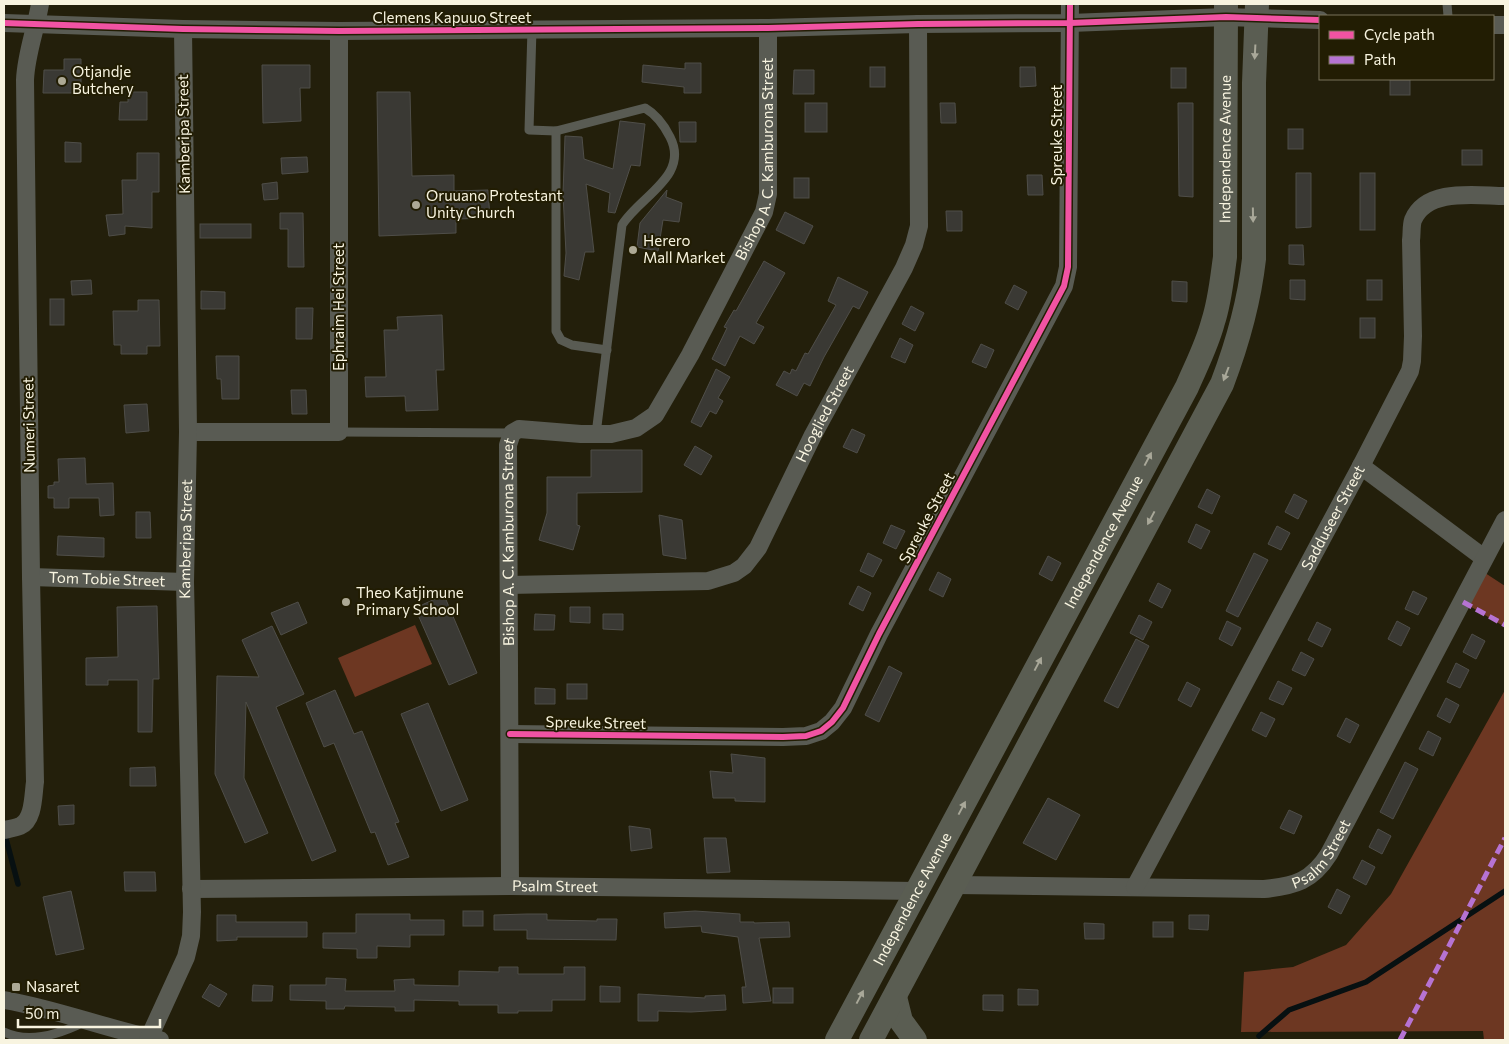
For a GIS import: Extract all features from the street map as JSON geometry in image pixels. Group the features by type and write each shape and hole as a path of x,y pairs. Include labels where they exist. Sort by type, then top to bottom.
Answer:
{"main road":[{"name":"Independence Avenue","path":"837,1040 1187,387 1204,348 1214,321 1225,257 1226,10"},
{"name":"Independence Avenue","path":"871,1040 1222,384 1237,346 1251,284 1254,259 1254,93 1257,11"},
{"path":"895,997 901,1021 915,1040"}],"street":[{"name":"Numeri Street","path":"4,830 21,826 28,820 32,809 35,782 25,80 40,4"},
{"name":"Spreuke Street","path":"510,734 806,736 821,731 832,722 843,708 879,634 1064,286 1068,267 1070,4"},
{"name":"Clemens Kapuuo Street","path":"4,23 183,29 339,31 768,28 918,24 1070,23 1226,10 1257,11 1319,20"},
{"name":"Hooglied Street","path":"509,584 708,582 734,572 752,557 813,436 895,286 914,246 918,226 918,24"},
{"name":"Bishop A. C. Kamburona Street","path":"510,886 508,445 512,433 519,429 596,434 618,432 636,428 655,415 690,355 764,212 768,194 768,28"},
{"name":"Kamberipa Street","path":"152,1040 189,948 191,928 185,582 188,432 183,29"},
{"name":"Ephraim Hei Street","path":"339,31 339,432"},
{"name":"Sadduseer Street","path":"1135,887 1410,371 1413,336 1412,222 1425,204 1432,201 1451,196 1505,196"},
{"path":"188,432 339,432"},
{"path":"1361,466 1484,558"},
{"name":"Psalm Street","path":"955,885 1264,889 1283,887 1308,878 1321,868 1329,854 1505,520"},
{"name":"Tom Tobie Street","path":"31,577 185,582"},
{"name":"Psalm Street","path":"191,889 510,886 918,891"},
{"path":"4,1000 48,1009 152,1040"}],"lane":[{"path":"532,30 529,130 556,131 645,108 658,118 674,144 674,165 668,177 628,216 622,225 596,434"},
{"path":"556,131 556,331 561,340 572,345 607,350"},
{"path":"339,432 512,433"},
{"path":"4,1032 27,1038 46,1036 68,1030 86,1020"}],"shaded area":[{"path":"1479,569 1505,586 1505,627 1463,602"},
{"path":"415,625 432,664 355,697 338,658"},
{"path":"1505,690 1505,1040 1484,1040 1483,1031 1241,1032 1244,972 1293,967 1346,945 1391,894"}],"building":[{"name":"Otjandje Butchery","path":"64,59 81,59 81,93 43,93 44,70 64,70"},
{"path":"685,63 701,63 701,93 684,93 684,87 642,82 643,65 685,69"},
{"path":"262,65 310,65 310,88 300,88 301,121 263,123"},
{"path":"870,67 885,67 885,87 870,87"},
{"path":"1020,67 1035,67 1036,86 1020,87"},
{"path":"1171,68 1186,68 1186,88 1171,88"},
{"path":"794,70 814,70 814,94 793,94"},
{"path":"1390,80 1410,80 1410,95 1390,95"},
{"path":"128,92 147,92 147,120 119,120 120,102 128,102"},
{"path":"377,92 410,92 412,176 454,175 454,191 488,190 490,218 456,219 456,233 379,236"},
{"path":"805,103 827,103 827,132 805,132"},
{"path":"940,103 955,103 956,123 941,123"},
{"path":"1178,103 1193,103 1193,197 1179,196"},
{"path":"620,121 645,124 640,166 631,165 615,213 608,212 610,193 586,184 594,252 585,252 579,280 564,276 566,253 563,194 565,136 582,137 584,159 613,169"},
{"path":"679,122 696,122 696,142 680,142"},
{"path":"1288,129 1303,129 1303,149 1288,149"},
{"path":"65,142 81,143 81,162 65,162"},
{"path":"1462,150 1482,150 1482,165 1462,165"},
{"path":"137,153 159,153 159,192 152,192 152,228 125,226 125,234 109,236 106,215 123,214 122,180 137,180"},
{"path":"307,157 308,172 282,174 281,158"},
{"path":"1296,173 1311,173 1311,227 1296,228"},
{"path":"1360,173 1375,173 1375,230 1360,230"},
{"path":"1027,175 1042,175 1043,195 1028,195"},
{"path":"794,178 809,178 809,198 794,198"},
{"path":"277,182 278,199 264,200 262,184"},
{"path":"667,190 666,197 682,203 679,222 663,220 658,251 637,247 640,223"},
{"path":"946,211 962,211 962,231 947,231"},
{"path":"785,212 813,226 804,244 776,230"},
{"path":"280,213 303,213 304,267 288,267 288,229 280,229"},
{"path":"200,224 251,224 251,238 200,238"},
{"path":"1289,245 1303,245 1304,265 1289,264"},
{"path":"764,261 785,273 756,323 764,327 754,344 740,336 725,366 712,359 727,328 724,327 734,310 736,311"},
{"path":"838,277 868,292 859,309 853,306 810,386 804,383 797,396 776,385 784,371 790,374 792,369 796,371 805,353 808,354 836,305 828,301"},
{"path":"91,280 92,294 72,295 71,281"},
{"path":"1290,280 1305,280 1305,300 1290,299"},
{"path":"1367,280 1382,280 1382,300 1367,300"},
{"path":"1172,281 1187,282 1187,302 1172,301"},
{"path":"1014,285 1027,292 1018,310 1005,303"},
{"path":"201,291 225,292 225,309 201,309"},
{"path":"50,299 64,299 64,325 50,325"},
{"path":"138,300 159,300 160,346 147,346 147,354 121,354 121,345 114,345 113,311 138,311"},
{"path":"911,306 924,313 915,331 902,324"},
{"path":"296,308 313,308 312,339 296,339"},
{"path":"442,315 444,370 436,370 438,410 406,411 405,396 366,397 365,377 386,377 384,330 398,330 397,317"},
{"path":"1360,318 1375,318 1375,338 1360,338"},
{"path":"900,338 913,345 905,363 891,357"},
{"path":"981,344 994,350 986,368 972,362"},
{"path":"216,356 239,356 239,399 222,399 221,379 217,379"},
{"path":"716,369 730,377 718,398 723,401 716,414 710,411 701,427 691,422"},
{"path":"291,390 306,390 307,414 292,414"},
{"path":"147,404 149,431 126,433 124,405"},
{"path":"852,429 865,435 857,453 843,447"},
{"path":"695,446 712,456 701,475 684,465"},
{"path":"591,450 642,450 642,492 577,493 577,525 580,526 573,550 539,540 547,513 547,477 591,477"},
{"path":"85,458 86,484 113,483 114,515 100,516 99,498 69,498 69,508 54,508 54,498 48,498 48,486 54,485 54,482 59,482 58,459"},
{"path":"1207,489 1220,496 1212,514 1198,507"},
{"path":"1294,494 1307,501 1298,519 1285,512"},
{"path":"136,512 150,512 151,538 136,538"},
{"path":"659,515 682,520 686,559 663,555"},
{"path":"1196,524 1210,531 1201,549 1188,542"},
{"path":"891,525 905,531 896,549 883,543"},
{"path":"1277,526 1290,533 1281,550 1268,544"},
{"path":"58,536 104,538 104,557 57,555"},
{"path":"868,553 882,560 873,577 860,571"},
{"path":"1254,553 1268,560 1238,617 1226,611"},
{"path":"1048,556 1061,563 1052,581 1039,574"},
{"path":"938,572 951,579 943,597 929,590"},
{"path":"1158,583 1171,590 1162,608 1149,601"},
{"path":"858,586 871,593 863,611 849,604"},
{"path":"1413,591 1427,598 1418,615 1405,609"},
{"path":"444,595 477,673 449,685 415,608"},
{"path":"298,602 307,623 281,635 271,613"},
{"path":"157,606 159,679 153,679 152,732 138,732 138,680 108,680 108,685 86,685 86,658 118,657 117,607"},
{"path":"570,607 590,607 590,623 570,622"},
{"path":"535,614 555,615 554,630 534,630"},
{"path":"603,614 623,614 623,630 603,629"},
{"path":"1139,615 1152,622 1143,640 1130,633"},
{"path":"1227,621 1241,628 1232,646 1219,639"},
{"path":"1397,621 1410,628 1401,646 1388,639"},
{"path":"1317,622 1331,629 1322,647 1308,640"},
{"path":"272,626 304,694 276,707 336,851 312,861 246,702 244,778 268,833 245,843 215,774 217,676 259,677 242,640"},
{"path":"1472,634 1485,641 1476,659 1463,652"},
{"path":"1136,639 1149,646 1118,708 1104,701"},
{"path":"1301,652 1314,659 1305,676 1292,670"},
{"path":"1456,663 1469,670 1460,688 1447,682"},
{"path":"889,666 902,673 879,722 865,715"},
{"path":"1278,681 1292,688 1283,705 1269,699"},
{"path":"1187,682 1200,689 1191,707 1178,700"},
{"path":"567,684 587,684 587,699 567,699"},
{"path":"535,688 555,689 555,704 535,704"},
{"path":"335,690 354,734 362,731 399,822 395,823 409,857 388,865 375,832 371,833 334,743 324,747 306,703"},
{"path":"1446,698 1459,705 1450,723 1437,716"},
{"path":"428,703 468,800 441,811 401,714"},
{"path":"1261,712 1275,719 1266,737 1252,730"},
{"path":"1346,718 1359,725 1350,743 1337,736"},
{"path":"1428,731 1441,738 1433,756 1419,749"},
{"path":"731,754 765,758 765,802 735,801 735,798 713,798 710,771 733,773"},
{"path":"1405,762 1418,769 1393,819 1380,812"},
{"path":"155,767 156,786 130,786 130,768"},
{"path":"1048,798 1080,815 1056,860 1023,843"},
{"path":"74,805 74,824 59,825 58,806"},
{"path":"1289,810 1302,816 1294,834 1280,828"},
{"path":"629,826 650,829 652,848 631,851"},
{"path":"1378,829 1391,836 1382,854 1369,847"},
{"path":"704,838 726,838 730,872 707,873"},
{"path":"1362,860 1375,867 1366,885 1353,878"},
{"path":"124,872 155,872 156,891 125,891"},
{"path":"1337,889 1350,896 1341,914 1328,907"},
{"path":"71,891 84,949 56,955 43,897"},
{"path":"463,911 483,911 483,926 463,926"},
{"path":"695,911 740,914 740,922 789,922 790,937 759,938 771,1001 743,1003 742,987 746,987 738,937 702,932 701,926 665,928 664,913"},
{"path":"356,914 410,914 410,920 444,920 444,935 410,935 410,947 377,946 377,958 357,958 357,949 323,948 323,933 356,933"},
{"path":"547,914 547,920 597,921 597,919 617,919 616,940 527,939 527,930 494,930 494,915"},
{"path":"217,915 236,915 236,922 307,922 307,937 237,937 237,940 217,941"},
{"path":"1189,915 1209,915 1208,930 1189,929"},
{"path":"1153,922 1173,922 1173,937 1153,937"},
{"path":"1084,923 1104,924 1104,939 1085,939"},
{"path":"499,967 518,967 518,974 564,974 564,967 585,967 585,1000 552,1000 552,1011 498,1013 498,1005 459,1005 459,1001 414,1000 414,1011 395,1011 395,1007 345,1006 344,1009 326,1009 326,1001 290,1000 290,985 326,985 326,978 346,979 345,991 395,991 394,980 414,979 414,985 459,986 459,971 499,972"},
{"path":"210,984 227,994 219,1007 202,997"},
{"path":"253,985 273,986 272,1001 252,1001"},
{"path":"600,986 620,987 620,1002 600,1002"},
{"path":"773,988 793,988 793,1003 773,1003"},
{"path":"1018,989 1038,990 1038,1005 1018,1005"},
{"path":"638,994 705,998 705,996 725,995 726,1010 658,1011 658,1021 638,1021"},
{"path":"983,995 1003,995 1003,1011 983,1010"}],"waterway":[{"path":"5,835 18,884"},
{"path":"1259,1036 1289,1010 1366,982 1505,891"}],"marked path":[{"path":"1463,602 1505,625"},
{"path":"1400,1040 1505,838"}],"cycle path":[{"path":"510,734 806,736 821,731 832,722 843,708 879,634 1064,286 1068,267 1070,4"},
{"path":"4,23 183,29 339,31 768,28 918,24 1070,23 1226,17 1319,20"}],"place":[{"name":"Otjandje Butchery","path":"62,81"},
{"name":"Oruuano Protestant Unity Church","path":"416,205"},
{"name":"Herero Mall Market","path":"633,250"},
{"name":"Theo Katjimune Primary School","path":"346,602"},
{"name":"Nasaret","path":"16,987"}]}
